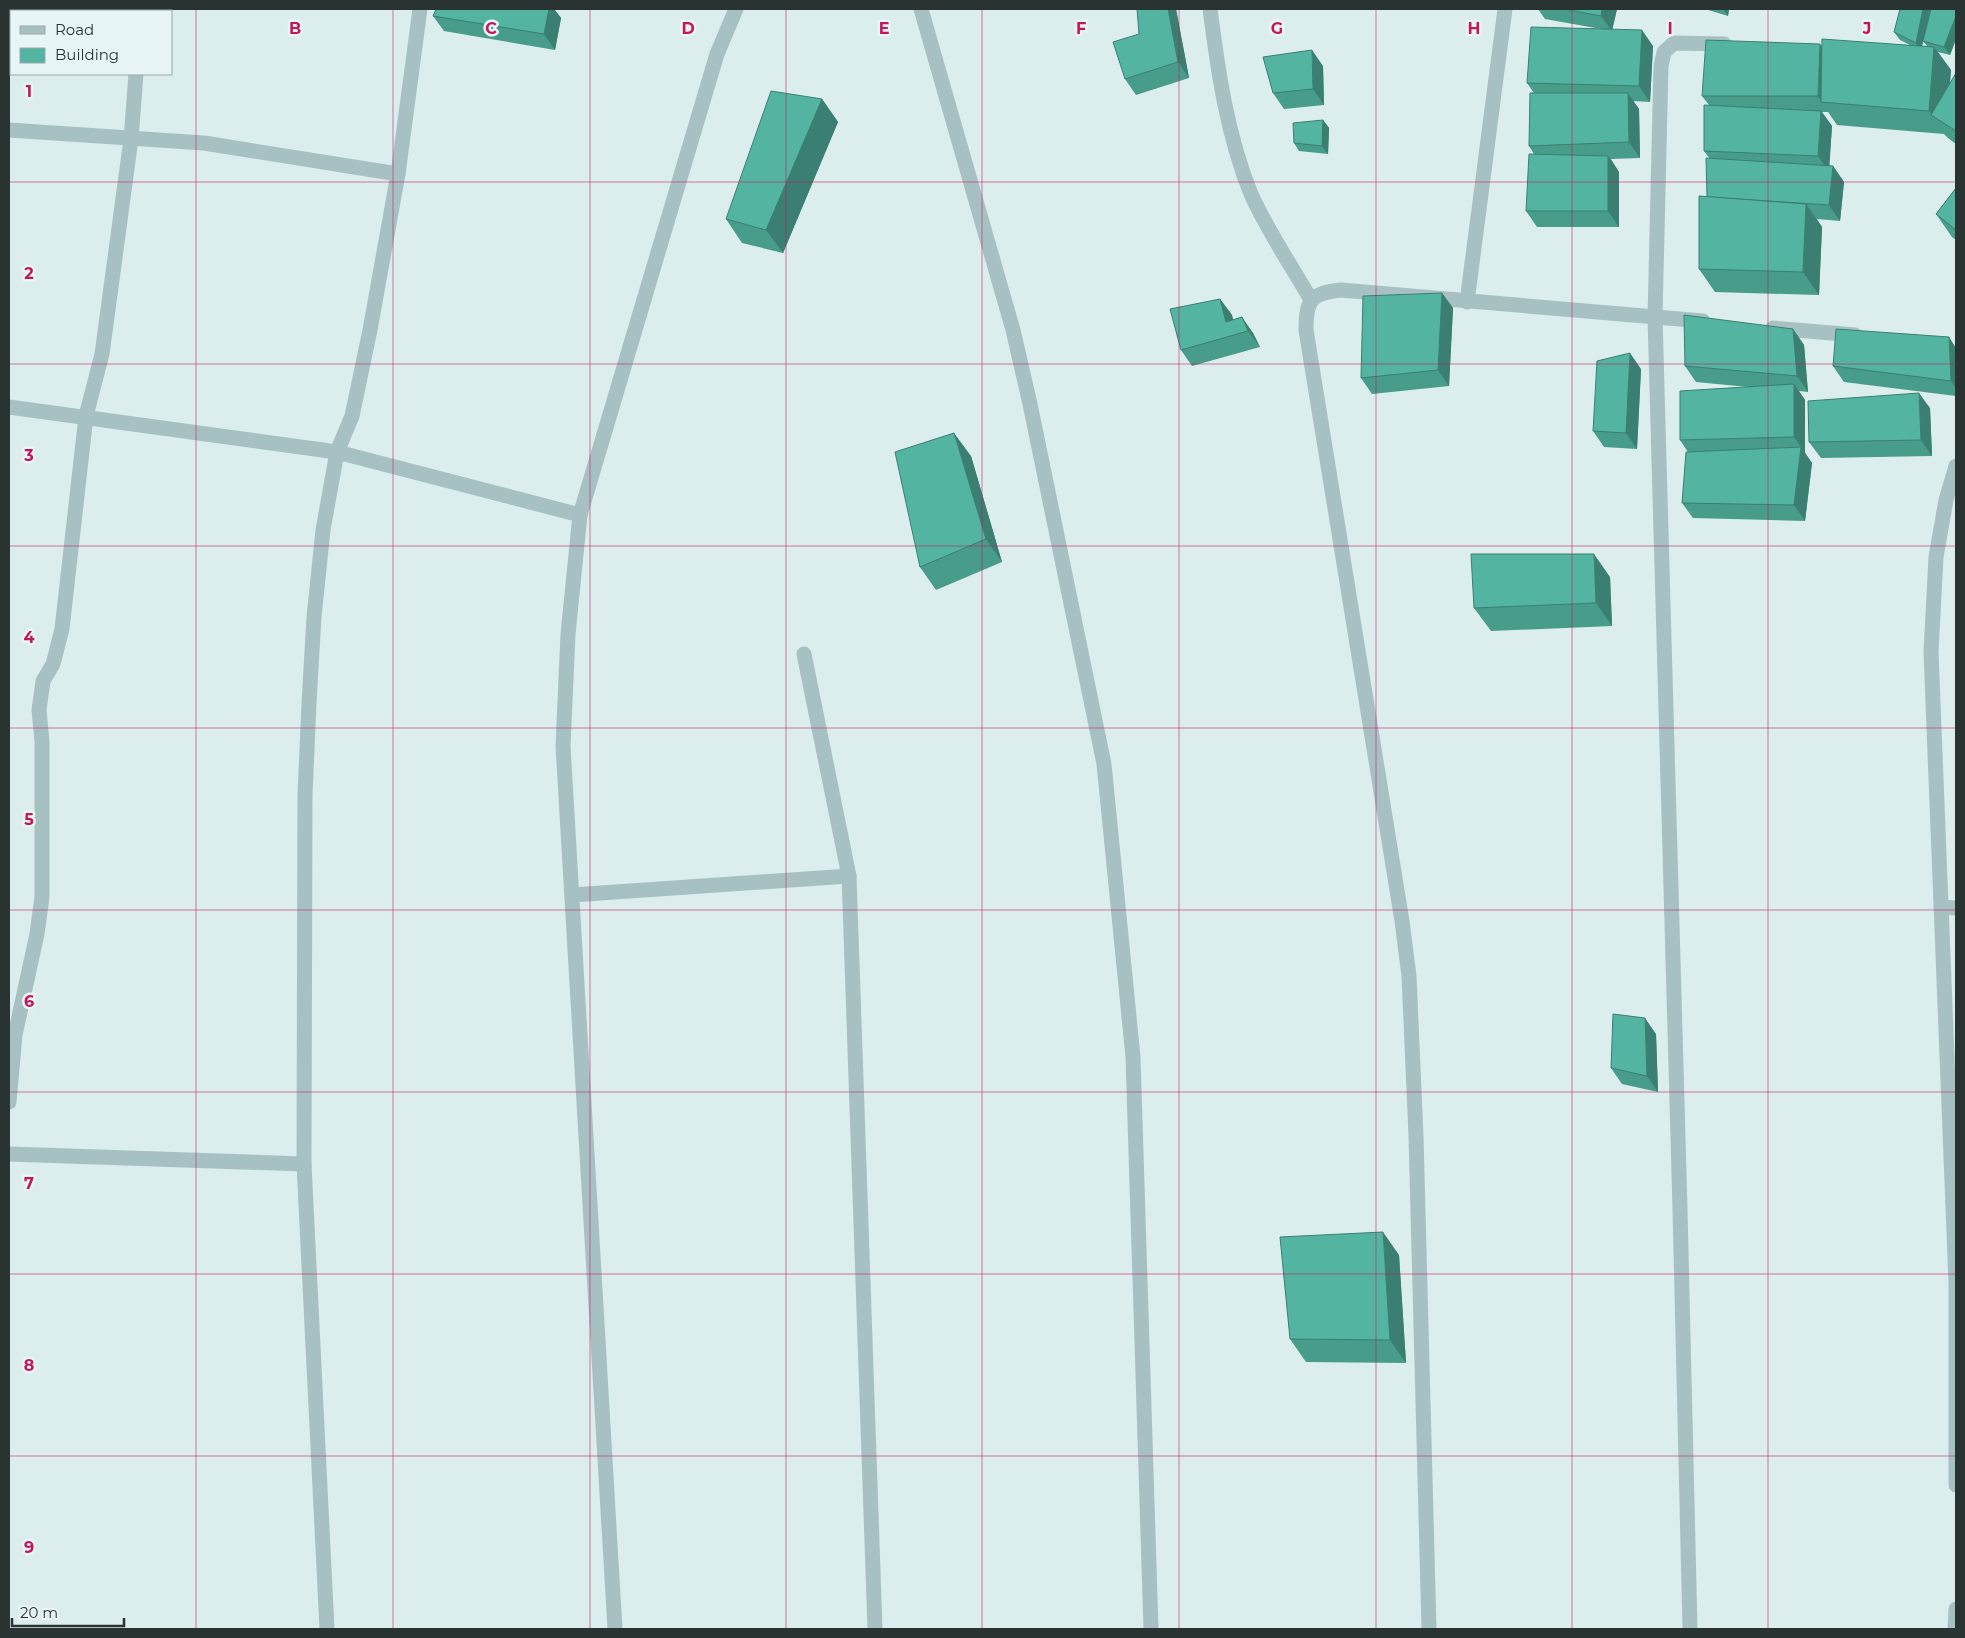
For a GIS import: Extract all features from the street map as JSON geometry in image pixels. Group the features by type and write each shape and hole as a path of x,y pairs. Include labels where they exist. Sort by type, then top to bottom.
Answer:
{"street":[{"path":"327,1629 304,1164 305,795 309,703 314,617 322,540 337,452 352,416 357,392 398,174 420,9"},
{"path":"615,1629 563,746 568,634 580,515 717,54 736,9"},
{"path":"921,9 1013,330 1104,764 1132,1057 1151,1629"},
{"path":"1210,9 1217,64 1236,153 1252,195 1311,300"},
{"path":"1468,302 1505,9"},
{"path":"1690,1629 1655,317 1660,66 1664,52 1674,43 1742,46"},
{"path":"9,1102 15,1034 37,934 42,897 42,741 38,710 43,681 54,664 62,629 86,416 102,354 131,139 136,75"},
{"path":"9,130 204,142 398,174"},
{"path":"1429,1629 1416,1136 1409,976 1402,922 1306,330 1306,313 1311,300 1324,292 1341,290 1713,322"},
{"path":"1762,327 1869,336"},
{"path":"9,407 86,416 337,452 580,515"},
{"path":"1956,466 1946,500 1936,557 1931,652 1956,1283 1956,1485"},
{"path":"804,654 849,876 875,1629"},
{"path":"572,895 849,876"},
{"path":"1941,907 1956,908"},
{"path":"9,1154 304,1164"},
{"path":"1955,1629 1956,1608"}],"building":[{"path":"436,9 549,9 544,34 433,16"},
{"path":"1137,9 1168,9 1178,62 1125,79 1113,42 1139,34"},
{"path":"1564,9 1602,9 1601,16"},
{"path":"1900,9 1923,9 1916,43 1894,32"},
{"path":"1931,9 1956,9 1956,16 1944,47 1923,41"},
{"path":"1531,27 1642,30 1639,86 1527,83"},
{"path":"1822,39 1934,47 1929,111 1821,102"},
{"path":"1706,40 1820,44 1818,96 1702,96"},
{"path":"1312,50 1313,89 1273,93 1263,57"},
{"path":"1956,73 1956,131 1931,115"},
{"path":"771,91 822,99 766,230 726,219"},
{"path":"1530,93 1628,93 1629,142 1529,146"},
{"path":"1704,105 1821,111 1818,156 1704,151"},
{"path":"1323,120 1322,146 1294,143 1293,123"},
{"path":"1529,154 1608,156 1608,211 1526,211"},
{"path":"1706,158 1833,166 1829,205 1707,197"},
{"path":"1956,188 1956,230 1936,214"},
{"path":"1699,196 1806,204 1803,272 1699,269"},
{"path":"1442,293 1438,370 1361,378 1363,296"},
{"path":"1220,299 1226,322 1242,317 1248,331 1181,350 1170,309"},
{"path":"1684,315 1793,329 1797,376 1685,366"},
{"path":"1836,329 1949,337 1951,381 1833,366"},
{"path":"1630,353 1626,433 1593,431 1597,361"},
{"path":"1794,384 1794,437 1680,440 1680,391"},
{"path":"1919,393 1921,440 1809,442 1808,401"},
{"path":"954,433 986,539 920,567 895,452"},
{"path":"1801,447 1794,505 1682,503 1686,452"},
{"path":"1471,554 1594,554 1596,603 1474,608"},
{"path":"1613,1014 1645,1018 1647,1076 1611,1068"},
{"path":"1383,1232 1390,1340 1290,1339 1280,1237"}]}
